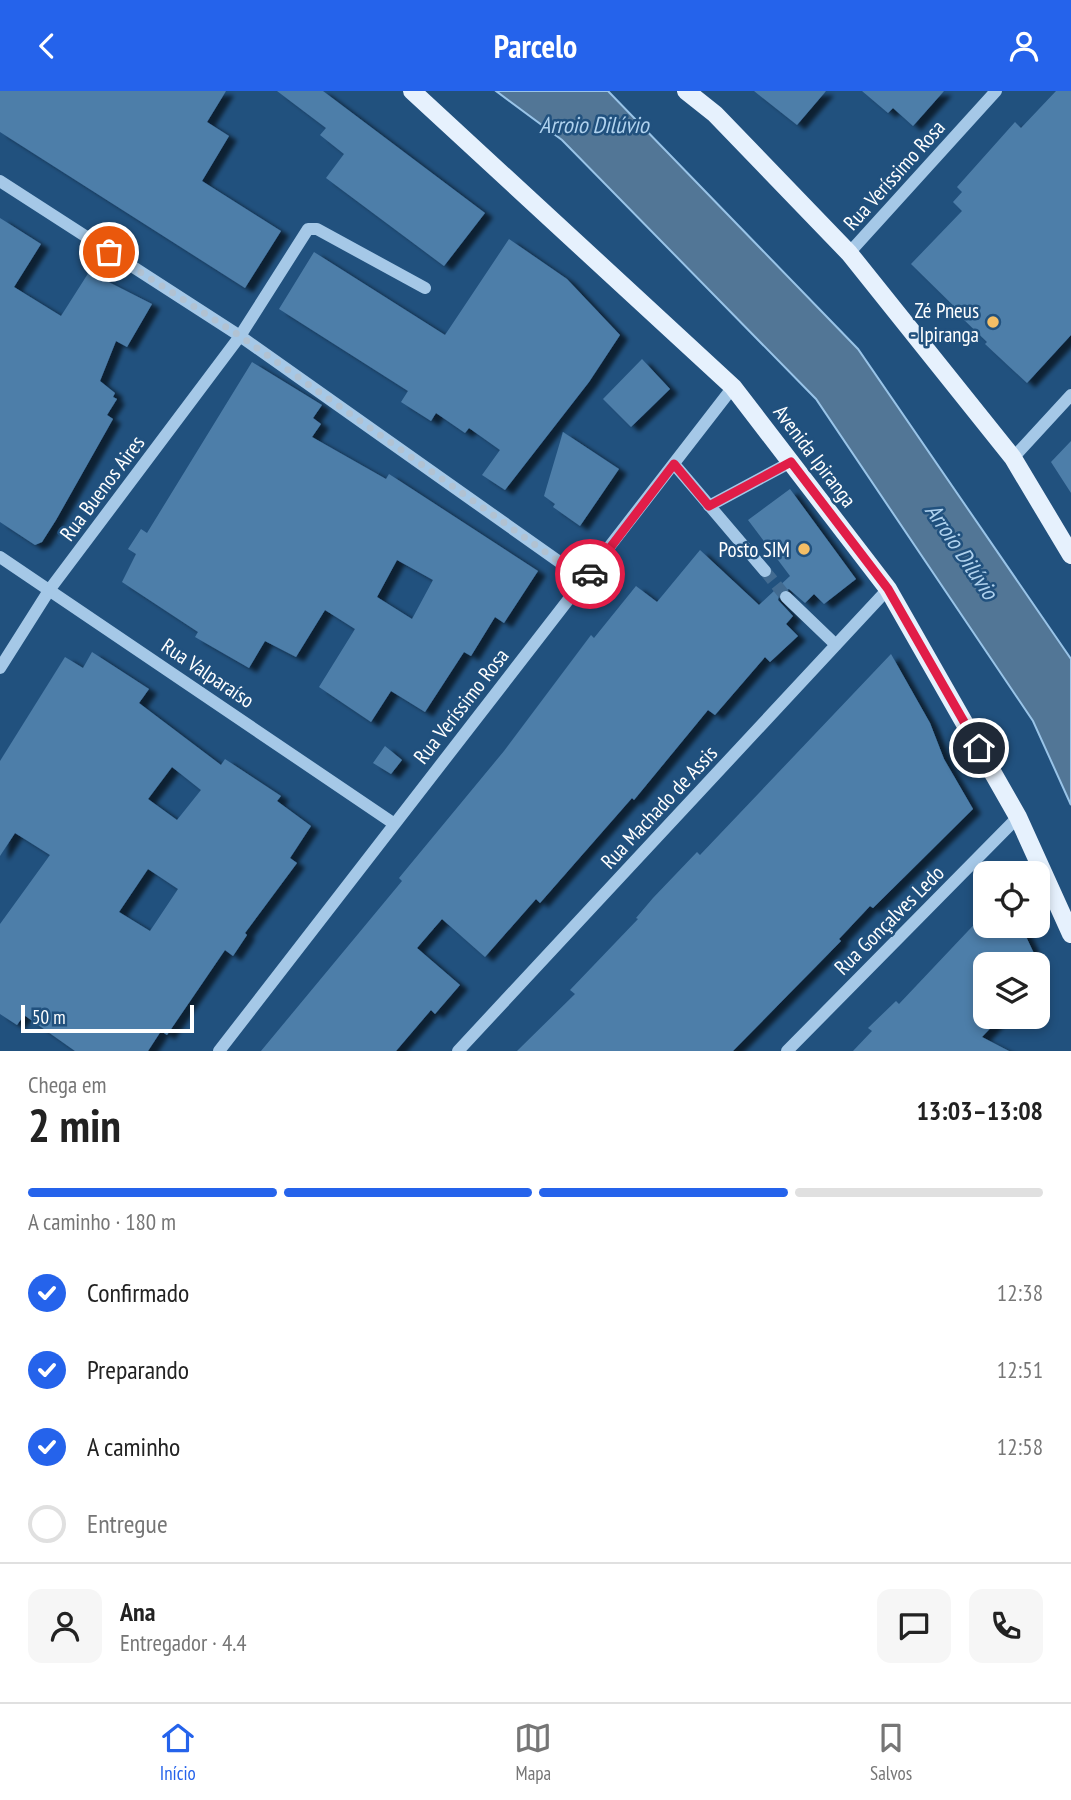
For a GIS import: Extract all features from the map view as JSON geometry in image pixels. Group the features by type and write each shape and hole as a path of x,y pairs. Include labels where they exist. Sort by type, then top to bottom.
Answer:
{"main road":[{"name":"Avenida Ipiranga","path":"412,91 733,387 888,589 1018,817 1071,934"},
{"path":"686,91 715,114 849,253 1013,458 1071,555"}],"street":[{"name":"Rua Veríssimo Rosa","path":"849,253 996,91"},
{"path":"0,181 240,336 585,580"},
{"name":"Rua Buenos Aires","path":"0,668 50,589 240,336 309,229 317,229 425,288"},
{"name":"Rua Veríssimo Rosa","path":"219,1051 733,387"},
{"path":"1013,458 1071,395"},
{"path":"709,506 791,462"},
{"path":"674,464 765,571"},
{"name":"Rua Valparaíso","path":"0,557 393,823"},
{"name":"Rua Machado de Assis","path":"457,1051 888,589"},
{"path":"786,597 836,645"},
{"name":"Rua Gonçalves Ledo","path":"787,1051 1018,817"}],"water":[{"name":"Arroio Dilúvio","path":"496,91 608,91 858,349 1071,659 1071,805 1033,721 816,399 562,140"}],"building":[{"path":"0,91 226,91 207,122 229,136 202,181 281,231 245,288 0,132"},
{"path":"277,91 323,91 485,213 444,266 326,178 344,154 320,135 326,128"},
{"path":"754,91 826,91 797,125"},
{"path":"862,91 944,91 913,126 893,108 888,113"},
{"path":"1056,91 1071,91 1071,335 1027,383 985,344 987,342 961,317 963,315 911,264 962,211 953,202 962,192 957,187 1015,122 1021,128"},
{"path":"0,218 41,244 14,287 61,316 89,272 152,304 127,347 116,341 100,381 115,393 113,397 117,399 107,415 113,419 56,520 42,542 35,545 0,522"},
{"path":"509,239 567,279 620,335 589,382 505,490 482,475 500,450 469,428 465,433 436,413 431,421 401,402 408,391 279,309 314,252 445,335"},
{"path":"642,359 670,389 631,427 603,399"},
{"path":"252,362 322,405 313,418 321,424 312,437 386,479 389,474 538,571 504,623 495,617 471,656 464,652 425,712 391,691 371,722 319,687 355,629 325,610 296,657 265,641 249,668 195,637 198,632 122,582 136,554 128,549 141,529 147,533","holes":["397,560 433,580 412,619 377,597"]},
{"path":"563,432 619,469 580,526 553,507 555,504 544,496"},
{"path":"1071,441 1071,493 1051,462"},
{"path":"790,489 856,579 824,604 814,594 805,603 789,589 780,591 778,600 793,616 786,624 798,636 770,662 765,657 715,715 708,710 634,800 632,798 540,903 536,899 485,957 442,919 417,948 460,985 435,1014 431,1010 396,1051 261,1051 402,881 399,878 504,751 591,635 594,638 636,586 657,602 700,550 759,605 790,576 748,520"},
{"path":"92,652 149,689 139,703 221,765 225,759 281,796 277,801 311,826 290,858 297,863 245,933 247,935 233,956 225,950 167,1035 161,1031 148,1051 75,1051 24,1015 17,1025 0,1014 0,924 50,855 15,833 0,856 0,761 65,657 83,668","holes":["172,767 201,790 177,820 148,799","148,869 178,889 150,931 119,912"]},
{"path":"891,654 930,723 944,759 973,809 873,908 870,906 839,939 841,941 733,1051 517,1051 575,994 570,990 638,919 636,918 653,898 697,852 700,855"},
{"path":"385,746 402,760 391,774 373,763"},
{"path":"973,926 973,938 1027,938 1033,952 973,952 973,1029 990,1029 982,1037 1009,1051 853,1051 872,1031 868,1028 896,1001 899,1004"}],"tunnel":[{"path":"765,571 786,597"}],"way so far":[{"path":"109,252 240,336 585,580 590,574"}],"place":[{"name":"Zé Pneus - Ipiranga","path":"993,322"},
{"name":"Posto SIM","path":"804,549"}],"route":[{"path":"590,574 674,464 709,506 791,462 888,589 979,748"}]}
